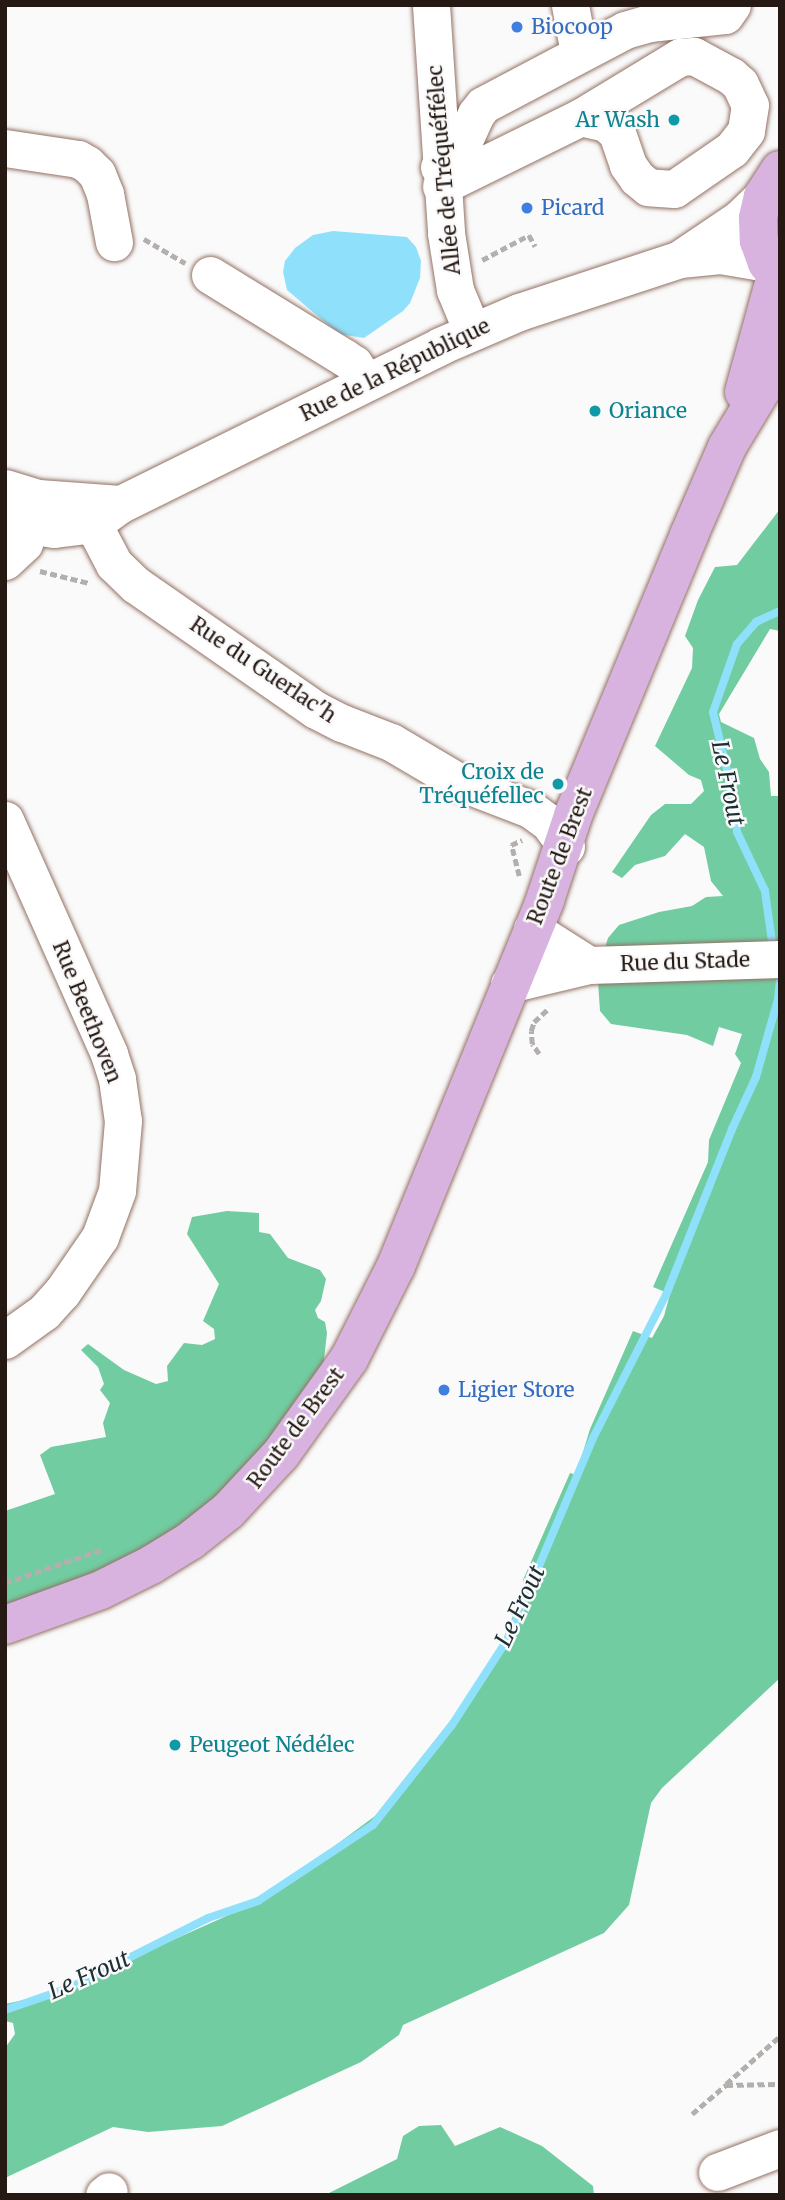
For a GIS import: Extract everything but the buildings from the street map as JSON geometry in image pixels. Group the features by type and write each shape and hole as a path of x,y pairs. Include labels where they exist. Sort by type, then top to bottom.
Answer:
{"main road":[{"path":"771,183 758,218 759,241 774,273"},
{"name":"Route de Brest","path":"5,1625 101,1590 169,1555 228,1511 287,1448 330,1388 374,1315 566,846 574,813 727,447 774,273"},
{"name":"Route de Brest","path":"727,447 780,359"}],"street":[{"name":"Allée de Tréquéffélec","path":"431,5 440,176 451,269 455,290 472,331"},
{"path":"570,5 579,53"},
{"path":"440,176 458,155 476,114 483,105 625,30 649,23 725,15 732,5"},
{"path":"440,176 582,117"},
{"path":"5,148 78,159 88,164 100,181 112,230"},
{"name":"Rue de la République","path":"680,259 739,219 771,183"},
{"name":"Rue de la République","path":"20,507 54,530 107,514 472,331 519,312 680,259 720,256 774,273"},
{"path":"210,275 354,364 366,382"},
{"path":"8,560 24,543 20,507"},
{"name":"Rue du Guerlac'h","path":"107,514 114,564 136,585 316,710 404,748 457,780 530,809 549,823 566,846"},
{"name":"Rue Beethoven","path":"5,820 109,1054 117,1079 123,1121 117,1191 100,1237 62,1292 44,1311 5,1340"},
{"name":"Rue du Stade","path":"532,929 589,965"},
{"name":"Rue du Stade","path":"509,984 589,965 775,959"},
{"path":"717,2172 780,2148"}],"path":[{"path":"112,230 210,275"},
{"path":"451,269 471,266 529,235 535,246"},
{"path":"8,560 22,567 81,579 97,589"},
{"path":"539,1054 531,1039 531,1031 534,1022 550,1007 554,973"},
{"path":"5,1583 111,1546"},
{"path":"692,2114 780,2036"},
{"path":"726,2085 780,2084"}],"green space":[{"path":"780,509 780,631 770,629 719,714 721,722 754,738 760,759 769,772 771,796 780,796 780,1678 662,1788 651,1803 629,1905 604,1933 403,2025 399,2035 361,2062 222,2126 148,2132 113,2127 5,2178 5,2048 15,2034 13,2023 5,2021 5,2004 70,1990 139,1955 231,1914 286,1882 375,1816 455,1715 502,1642 525,1587 523,1580 570,1473 576,1475 590,1429 633,1331 652,1338 664,1316 670,1294 653,1287 708,1162 709,1140 741,1063 735,1054 742,1034 719,1027 713,1046 687,1035 611,1024 600,1011 598,982 604,951 608,938 619,925 659,912 692,906 706,897 723,896 711,881 704,847 685,834 665,856 635,865 622,878 612,872 651,815 665,804 691,804 704,791 701,780 689,775 655,746 692,668 693,648 685,636 698,600 715,567 737,565"},
{"path":"227,1211 259,1213 259,1232 270,1234 288,1258 320,1270 326,1279 321,1301 315,1310 318,1318 325,1322 327,1333 323,1368 274,1447 174,1537 5,1615 5,1511 55,1494 40,1455 51,1447 106,1437 103,1423 110,1403 100,1390 104,1384 98,1367 81,1350 88,1344 124,1370 156,1384 168,1381 167,1366 184,1343 202,1345 215,1339 214,1329 203,1321 219,1284 187,1234 192,1217"},
{"path":"441,2125 455,2146 500,2127 542,2146 593,2186 594,2195 325,2195 397,2159 403,2136 419,2126"}],"water":[{"path":"333,231 407,237 416,247 421,261 420,278 410,303 403,311 364,338 339,334 287,290 283,272 285,261 295,248 313,235"}],"waterway":[{"name":"Le Frout","path":"773,949 765,891 737,832 734,799 713,712 737,644 756,622 780,611"},
{"name":"Le Frout","path":"5,2010 69,1988 208,1918 258,1901 373,1825 452,1725 509,1637 593,1438 666,1295 732,1129 756,1077 778,999 780,981"}],"place":[{"name":"Biocoop","path":"517,27"},
{"name":"Ar Wash","path":"674,120"},
{"name":"Picard","path":"527,208"},
{"name":"Oriance","path":"595,411"},
{"name":"Croix de Tréquéfellec","path":"558,784"},
{"name":"Ligier Store","path":"444,1390"},
{"name":"Peugeot Nédélec","path":"175,1745"}]}
